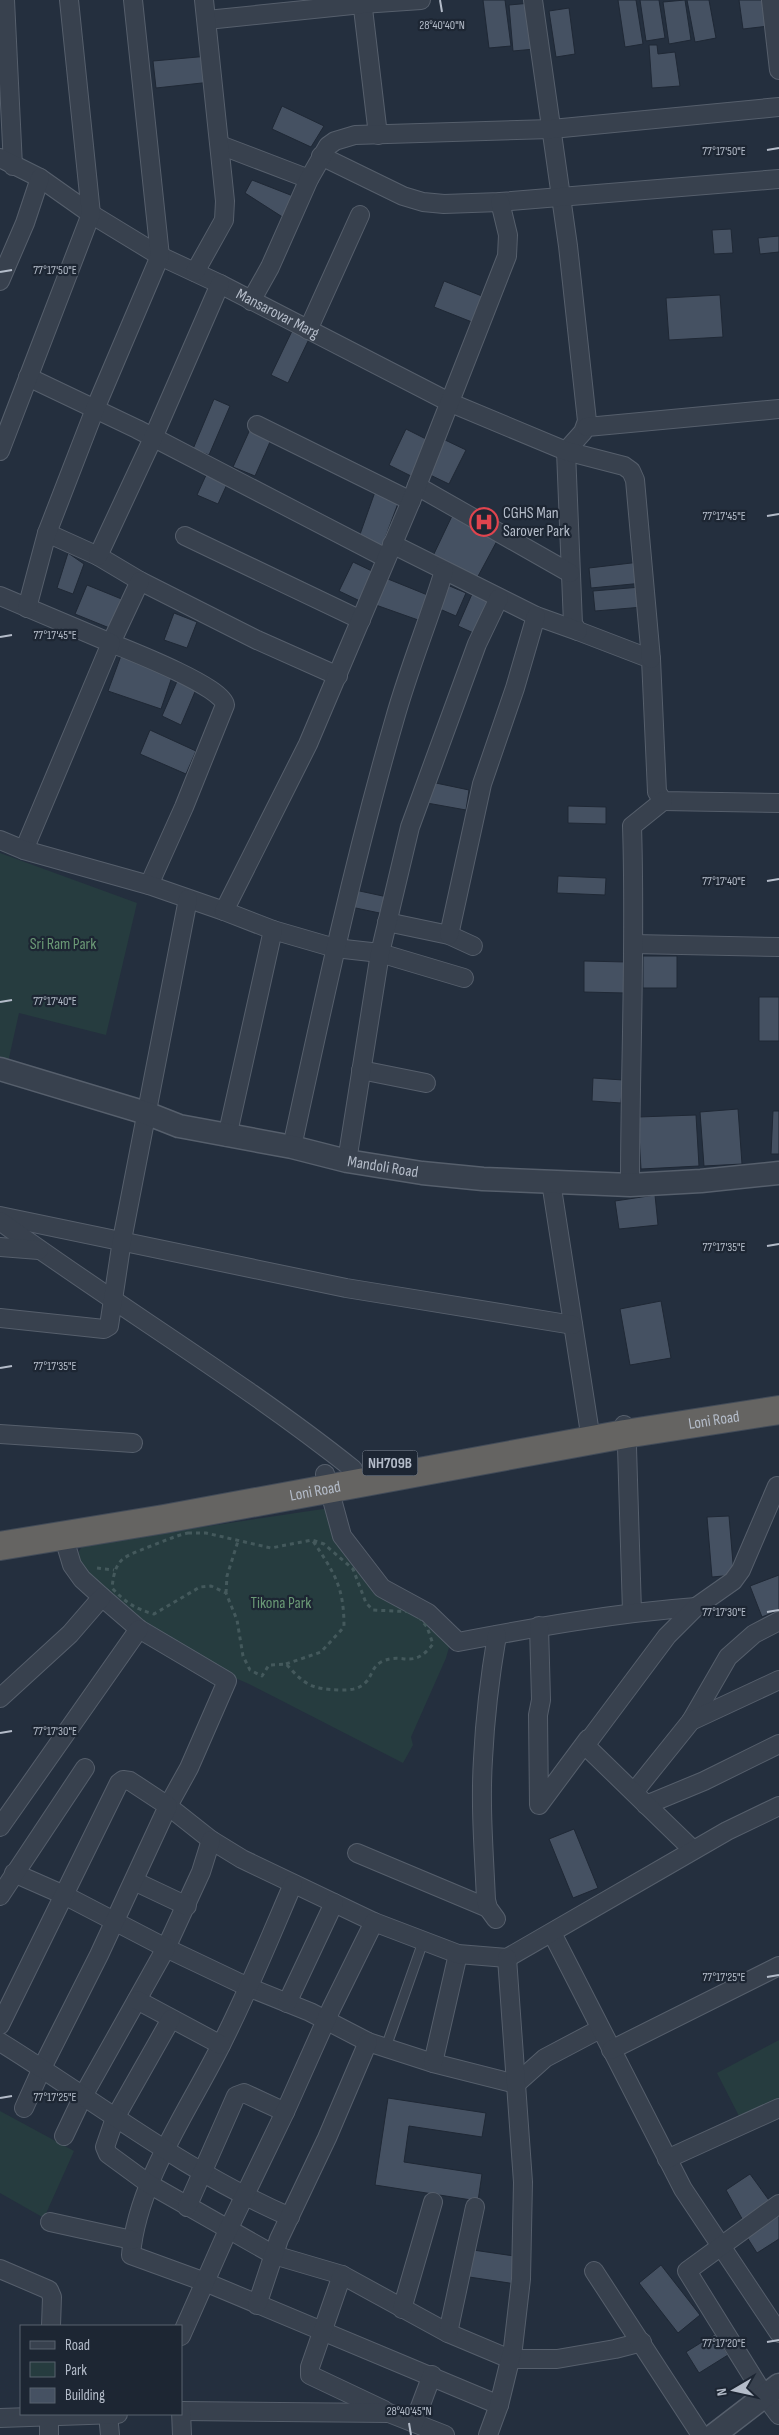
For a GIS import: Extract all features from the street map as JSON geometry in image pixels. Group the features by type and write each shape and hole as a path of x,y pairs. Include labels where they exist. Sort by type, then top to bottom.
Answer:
{"highway":[{"name":"Loni Road","path":"0,1546 63,1535 326,1481 624,1428 694,1413 740,1400 779,1395"},
{"name":"Loni Road","path":"0,1528 326,1481 352,1469 589,1427 624,1428 779,1410"}],"street":[{"path":"5,0 6,162"},
{"path":"0,451 6,416 28,377 91,214 69,0"},
{"path":"27,608 47,533 95,409 160,256 133,0"},
{"path":"195,272 224,220 225,201 204,0"},
{"path":"206,20 294,6 421,0"},
{"path":"534,0 562,196 586,427"},
{"path":"771,0 779,70"},
{"path":"362,2 378,135"},
{"path":"251,301 270,267 309,179 328,146 335,140 355,136 552,129 779,107"},
{"path":"220,145 309,179"},
{"path":"322,156 403,196 423,202 444,204 500,202 779,179"},
{"name":"Mansarovar Marg","path":"6,162 40,178 91,214 160,256 220,284 451,403 566,451 624,466 631,471 635,480 651,659 657,792 663,801"},
{"path":"0,281 40,178"},
{"path":"224,912 308,744 451,403 507,256 508,235 500,202"},
{"path":"308,330 360,215"},
{"path":"98,556 153,438 220,284"},
{"path":"28,377 389,551 444,571 536,616 651,659"},
{"path":"578,631 572,620 566,451 586,427 779,408"},
{"path":"257,425 414,494 570,573"},
{"path":"47,533 98,556 140,581 257,640 338,676"},
{"path":"185,536 361,620"},
{"path":"292,1147 335,948 395,716 444,571"},
{"path":"24,850 111,643 140,581"},
{"path":"0,596 181,673 220,695 225,701 224,710 184,807 149,885"},
{"path":"347,1161 380,953 410,827 477,644 499,598"},
{"path":"449,935 482,784 515,688 536,616"},
{"path":"630,1185 630,1053 635,903 632,826 663,801 779,803"},
{"path":"0,840 24,850 149,885 273,930 335,948 380,953 464,978"},
{"path":"0,1318 107,1329 109,1326 122,1240 188,899"},
{"path":"387,922 449,935 473,946"},
{"path":"227,1137 273,930"},
{"path":"634,944 779,947"},
{"name":"Mandoli Road","path":"0,1068 146,1113 179,1126 227,1137 292,1147 347,1161 422,1173 483,1179 630,1185 701,1181 779,1173"},
{"path":"362,1070 426,1083"},
{"path":"551,1182 589,1427"},
{"path":"0,1216 346,1288 573,1326"},
{"path":"0,1221 113,1302 199,1357 313,1438 352,1469"},
{"path":"0,1247 40,1250"},
{"path":"624,1428 632,1612"},
{"path":"0,1434 133,1443"},
{"path":"326,1481 342,1536 382,1588 428,1613 458,1642 539,1626 632,1612 696,1607"},
{"path":"539,1626 542,1700 538,1715 539,1805 667,1636 696,1607 720,1592 741,1570 777,1486 779,1487"},
{"path":"24,2108 168,1806 189,1768 227,1681 139,1628 102,1597 82,1579 72,1565 63,1535"},
{"path":"0,1698 70,1634 102,1597"},
{"path":"634,1792 691,1721 728,1657 754,1634 779,1621"},
{"path":"0,1827 139,1628"},
{"path":"358,1853 492,1913 483,1842 482,1761 489,1682 497,1634"},
{"path":"691,1721 779,1680"},
{"path":"588,1739 587,1746 590,1750 693,1850"},
{"path":"646,1805 704,1781 779,1744"},
{"path":"0,1896 85,1768"},
{"path":"0,2024 119,1783 123,1780 130,1781 168,1806 211,1840 293,1884 374,1922 458,1954 507,1958 727,1831 779,1806"},
{"path":"64,2136 83,2096 166,1948 187,1906 211,1840"},
{"path":"14,1873 64,1895 114,1922 248,1988 326,2020 368,2042 433,2063 516,2084"},
{"path":"134,1880 187,1906"},
{"path":"293,1884 221,2045 149,2184 137,2216 131,2255 205,2282 257,2305 432,2375 499,2405"},
{"path":"287,2003 334,1903"},
{"path":"182,2334 228,2230 374,1922"},
{"path":"552,1933 683,2190 779,2333"},
{"path":"433,2063 458,1954"},
{"path":"488,2435 499,2405 510,2359 521,2279 523,2182 507,1958"},
{"path":"611,2050 779,1966"},
{"path":"137,2000 221,2045"},
{"path":"171,2019 115,2118 105,2150 149,2184 186,2207 274,2254 342,2275 448,2333 510,2359 557,2359 615,2349 642,2342"},
{"path":"516,2084 546,2058 600,2029"},
{"path":"0,2042 201,2173 244,2197 290,2217"},
{"path":"257,2305 274,2254 368,2042"},
{"path":"186,2207 239,2094 244,2093 285,2112"},
{"path":"667,2159 779,2108"},
{"path":"402,2309 433,2202"},
{"path":"779,2204 687,2271 772,2390 779,2415"},
{"path":"448,2333 475,2207"},
{"path":"50,2222 132,2240"},
{"path":"0,2269 49,2290 52,2297 51,2325"},
{"path":"594,2271 701,2435"},
{"path":"342,2275 310,2367 310,2375 389,2412 445,2435"},
{"path":"414,2422 432,2375"},
{"path":"714,2435 772,2390"},
{"path":"182,2411 389,2412"},
{"path":"0,2418 49,2415 49,2435"},
{"path":"108,2415 110,2435"},
{"path":"181,2415 182,2435"}],"lane":[{"path":"386,2047 423,1942"}],"path":[{"path":"226,1593 211,1586 200,1587 154,1614 139,1610 125,1602 112,1588 114,1570 128,1554 152,1546 170,1537 206,1533 271,1548 312,1540 324,1544 353,1570 366,1603 373,1610 415,1612 427,1627 433,1644 426,1653 415,1660 382,1662 371,1670 366,1682 357,1689 320,1690 301,1680 286,1664"},
{"path":"238,1541 227,1576 226,1593 237,1620 243,1656 250,1670 262,1676 269,1665 286,1664 321,1652 344,1628 344,1601 340,1584 312,1540"}],"green space":[{"name":"Sri Ram Park","path":"0,853 137,903 106,1035 19,1013 7,1067 0,1064"},
{"name":"Tikona Park","path":"331,1509 344,1543 417,1610 450,1644 446,1658 411,1737 413,1745 403,1763 249,1684 212,1668 153,1630 80,1569 79,1551 83,1545"},
{"path":"779,2040 779,2098 740,2118 717,2073"},
{"path":"0,2111 74,2151 44,2218 0,2193"}],"building":[{"path":"483,0 505,0 511,46 489,48"},
{"path":"618,0 636,0 643,44 625,47"},
{"path":"640,0 659,0 665,38 646,41"},
{"path":"685,0 691,40 669,44 663,2"},
{"path":"687,0 709,0 716,38 695,42"},
{"path":"739,0 766,0 769,26 743,29"},
{"path":"531,3 535,49 513,51 509,5"},
{"path":"569,8 575,54 556,57 549,11"},
{"path":"649,45 657,45 658,54 675,52 680,86 652,88"},
{"path":"209,56 211,82 156,88 153,61"},
{"path":"282,106 324,126 311,147 272,129"},
{"path":"252,180 293,196 284,218 245,193"},
{"path":"731,229 733,253 714,254 712,230"},
{"path":"779,236 779,252 760,254 758,238"},
{"path":"444,281 487,298 477,324 434,307"},
{"path":"720,295 723,337 669,340 666,298"},
{"path":"292,331 309,339 288,383 271,375"},
{"path":"214,399 230,406 209,455 193,449"},
{"path":"252,425 273,435 255,476 233,467"},
{"path":"406,429 430,441 413,477 389,465"},
{"path":"443,439 466,450 449,484 426,473"},
{"path":"207,473 228,482 218,504 197,495"},
{"path":"376,489 400,498 381,549 358,540"},
{"path":"452,516 498,539 476,580 432,558"},
{"path":"68,553 84,564 73,594 57,588"},
{"path":"353,562 374,572 360,601 339,591"},
{"path":"640,562 643,583 591,588 589,568"},
{"path":"383,577 430,596 421,621 373,604"},
{"path":"445,584 466,593 456,616 435,607"},
{"path":"87,585 124,600 112,629 75,614"},
{"path":"641,587 643,607 595,611 593,591"},
{"path":"472,594 492,603 478,635 458,626"},
{"path":"174,613 197,622 187,648 164,640"},
{"path":"122,653 174,671 161,709 108,691"},
{"path":"178,679 197,687 181,725 162,716"},
{"path":"150,730 196,751 186,774 140,754"},
{"path":"431,782 469,790 466,810 427,803"},
{"path":"568,806 606,807 606,824 568,823"},
{"path":"558,876 606,878 605,895 557,893"},
{"path":"355,890 392,898 389,915 351,907"},
{"path":"643,956 677,956 677,988 643,988"},
{"path":"584,961 626,962 625,993 584,992"},
{"path":"759,997 779,997 779,1041 759,1041"},
{"path":"593,1078 623,1080 621,1103 592,1101"},
{"path":"738,1109 742,1164 704,1166 700,1112"},
{"path":"773,1111 779,1111 779,1154 771,1154"},
{"path":"696,1115 699,1166 641,1169 638,1117"},
{"path":"655,1195 658,1225 619,1229 615,1201"},
{"path":"661,1301 671,1358 630,1365 620,1309"},
{"path":"729,1516 734,1575 712,1577 707,1517"},
{"path":"779,1575 779,1610 762,1617 750,1586"},
{"path":"574,1829 598,1888 573,1898 549,1839"},
{"path":"388,2098 486,2113 482,2137 409,2126 404,2162 482,2174 478,2201 375,2185"},
{"path":"750,2174 771,2203 745,2224 726,2190"},
{"path":"779,2213 779,2239 757,2253 745,2234"},
{"path":"473,2250 521,2257 516,2284 469,2277"},
{"path":"661,2265 700,2315 678,2333 639,2283"},
{"path":"715,2334 728,2355 699,2373 686,2352"}],"place":[{"name":"CGHS Man Sarover Park","path":"484,522"}]}
